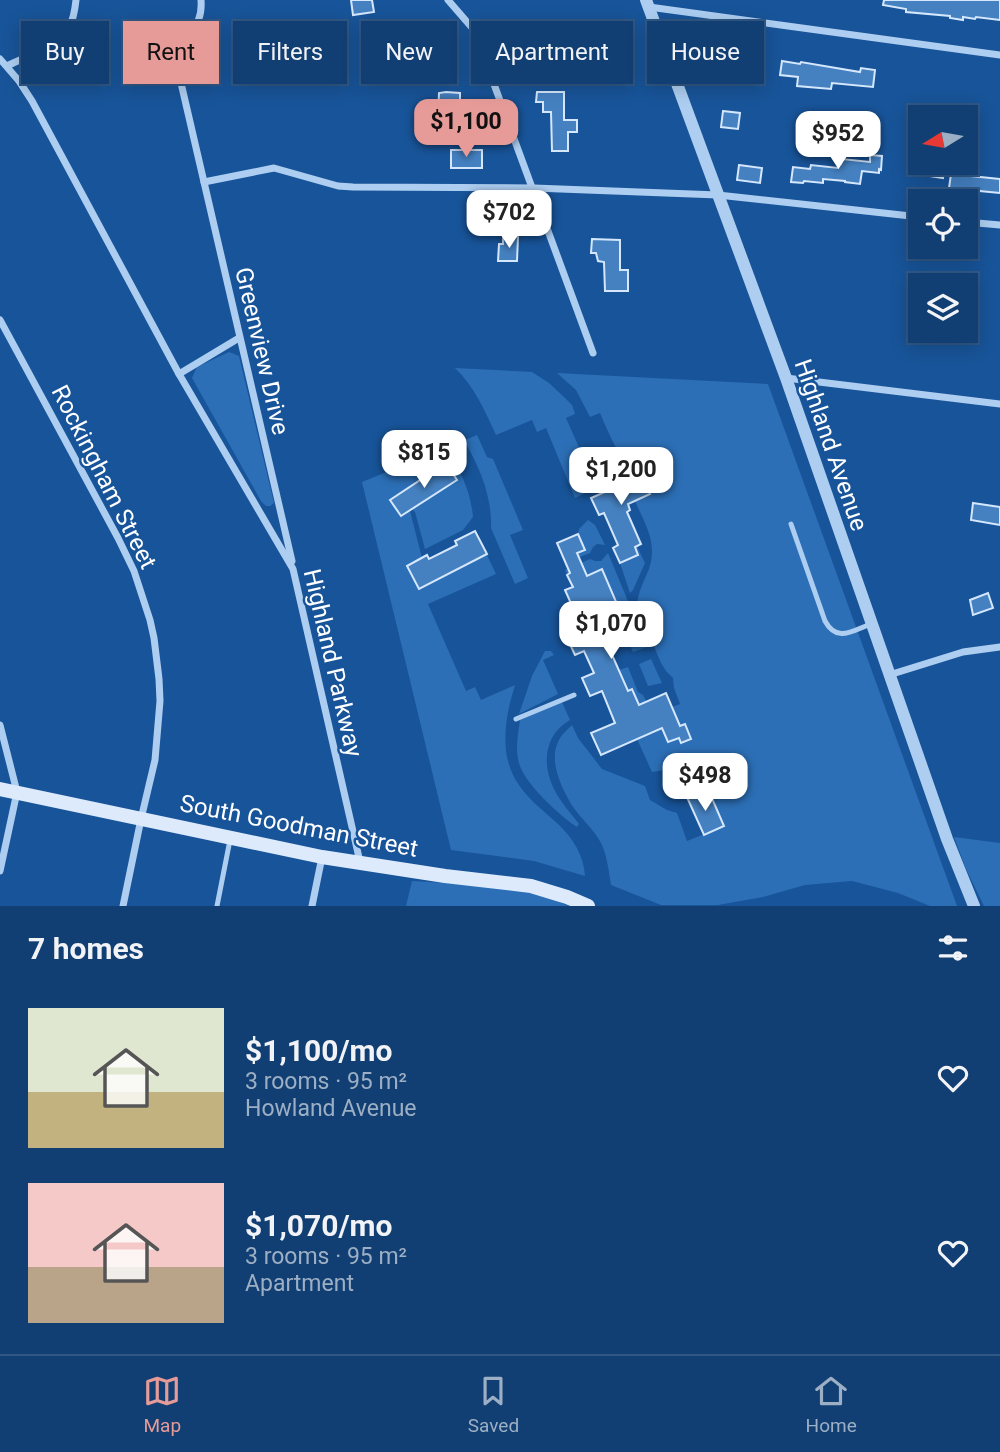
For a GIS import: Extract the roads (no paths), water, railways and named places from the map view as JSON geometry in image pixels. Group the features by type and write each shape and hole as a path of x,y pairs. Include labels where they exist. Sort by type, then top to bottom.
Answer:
{"main road":[{"name":"South Goodman Street","path":"0,789 360,863 531,886 588,906"}],"street":[{"path":"7,66 59,37 69,27 75,14 76,0"},
{"name":"Greenview Drive","path":"201,0 202,10 198,23 179,52 181,83 293,569"},
{"path":"448,0 474,30 593,352"},
{"path":"647,3 1000,55"},
{"name":"Highland Avenue","path":"647,3 786,378 951,850 974,906"},
{"name":"Highland Parkway","path":"0,59 32,101 179,374 293,569 360,863"},
{"path":"204,182 274,168 338,186 534,188 718,195 908,216"},
{"path":"978,223 1000,225"},
{"name":"Rockingham Street","path":"0,320 118,538 134,571 150,620 159,679 159,723 155,760 123,906"},
{"path":"179,374 239,338"},
{"path":"786,378 1000,404"},
{"path":"889,675 963,652 1000,647"},
{"path":"0,725 17,792 0,872"},
{"path":"312,906 322,856"}],"lane":[{"path":"791,524 830,630 842,634 871,624"},
{"path":"516,719 574,695"},
{"path":"217,906 230,837"}]}
